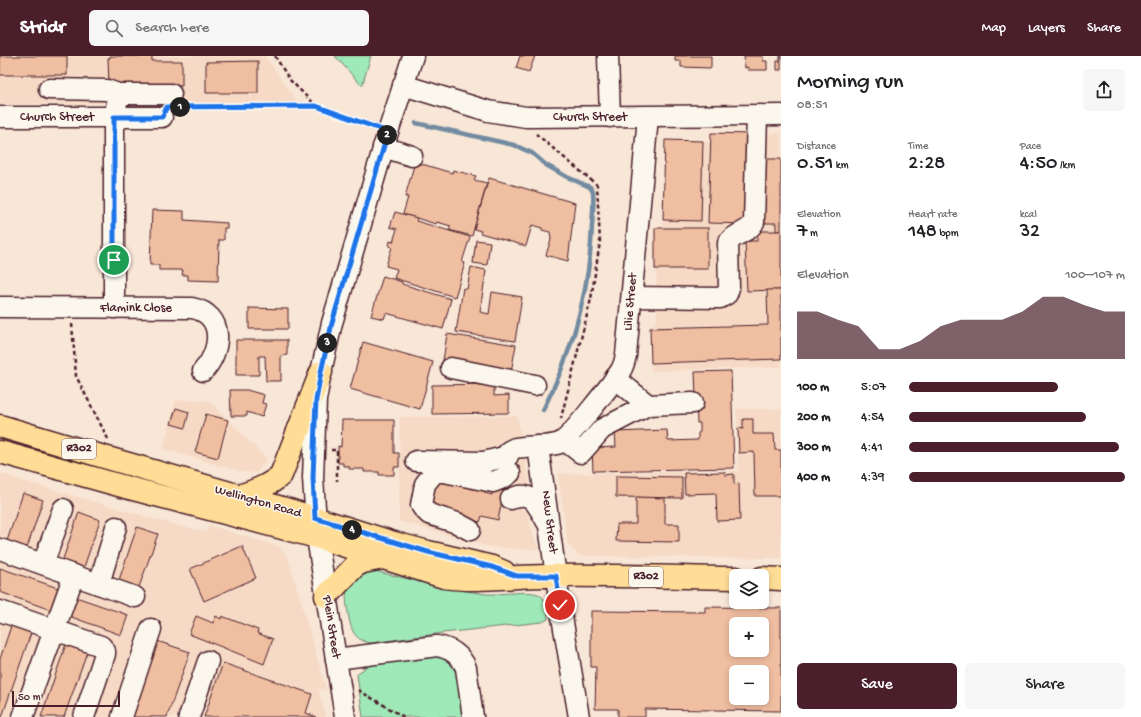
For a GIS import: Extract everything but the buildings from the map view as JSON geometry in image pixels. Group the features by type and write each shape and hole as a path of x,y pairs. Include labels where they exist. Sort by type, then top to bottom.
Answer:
{"main road":[{"path":"239,496 264,487 281,475 321,372"},
{"name":"Wellington Road","path":"0,426 239,496 384,558 444,577 463,580 517,576 729,578"},
{"name":"Wellington Road","path":"0,452 128,488 428,552 492,567 517,576"},
{"path":"326,596 355,566 364,562 384,558"},
{"path":"769,578 781,579"}],"street":[{"name":"Plein Street","path":"345,717 316,528 313,478 316,400 332,323 412,56"},
{"path":"608,56 610,117"},
{"name":"Church Street","path":"403,85 488,111 526,117 781,116"},
{"path":"49,89 107,90 118,94 171,94"},
{"path":"114,308 114,117 118,94"},
{"name":"Lilie Street","path":"564,440 615,378 622,368 626,355 648,116"},
{"path":"632,297 720,298 727,294 729,288 728,243 733,237 749,229 754,222 757,116"},
{"name":"Church Street","path":"0,117 162,117"},
{"path":"386,140 412,156"},
{"name":"Flamink Close","path":"0,307 192,308 203,311 215,324 217,330 217,341 213,357 203,371"},
{"path":"451,368 535,385"},
{"path":"615,378 648,405"},
{"path":"470,530 457,523 429,514 422,508 421,505 425,484 429,478 438,472 493,482 503,478 515,448 560,443 564,440 581,453 602,429 648,405 692,403"},
{"name":"New Street","path":"538,446 556,576 579,717"},
{"path":"416,461 484,462 509,460"},
{"path":"511,499 520,495 529,497 536,503 549,526"},
{"path":"43,564 62,509"},
{"path":"99,584 116,527"},
{"path":"0,549 135,597"},
{"path":"23,717 74,575"},
{"path":"0,611 101,646 105,651 84,717"},
{"path":"122,717 151,629"},
{"path":"336,659 437,646 445,647 452,650 463,661 466,668 473,717"},
{"path":"189,717 208,661"}],"path":[{"path":"276,56 289,79 316,106 386,140"},
{"path":"162,117 167,107 316,106"},
{"path":"526,117 536,134 597,185 600,242 591,300 559,424 564,440"},
{"path":"71,308 76,376 108,440"},
{"path":"337,450 337,481"},
{"path":"358,690 404,717"}],"shaded area":[{"path":"0,56 265,56 298,103 0,104"},
{"path":"711,133 781,133 781,367 651,371 650,327 657,321 656,269 663,228 665,140 710,142"},
{"path":"176,400 209,401 267,459 257,473 243,472 163,449"},
{"path":"737,409 781,409 781,558 580,556 568,545 558,474 738,471"},
{"path":"517,416 531,491 525,500 538,549 495,548 399,521 400,417"},
{"path":"0,473 168,523 206,532 208,525 278,546 288,557 327,691 318,688 326,717 0,717"}],"green space":[{"path":"335,56 371,56 362,86"},
{"path":"370,571 444,587 486,594 528,592 538,594 545,601 548,619 542,622 371,643 365,642 354,633 350,624 346,594 352,582 364,573"},
{"path":"432,656 445,660 453,667 459,682 465,717 363,717 357,675 364,669 364,665"}],"waterway":[{"path":"416,123 514,145 532,153 546,165 567,177 590,187 593,192 591,249 588,273 578,320 563,366 543,410"}],"route":[{"path":"114,260 114,117 162,117 167,107 316,106 388,132 332,323 321,372 316,400 314,447 313,478 315,518 394,543 492,567 517,576 556,576 560,605"}]}
